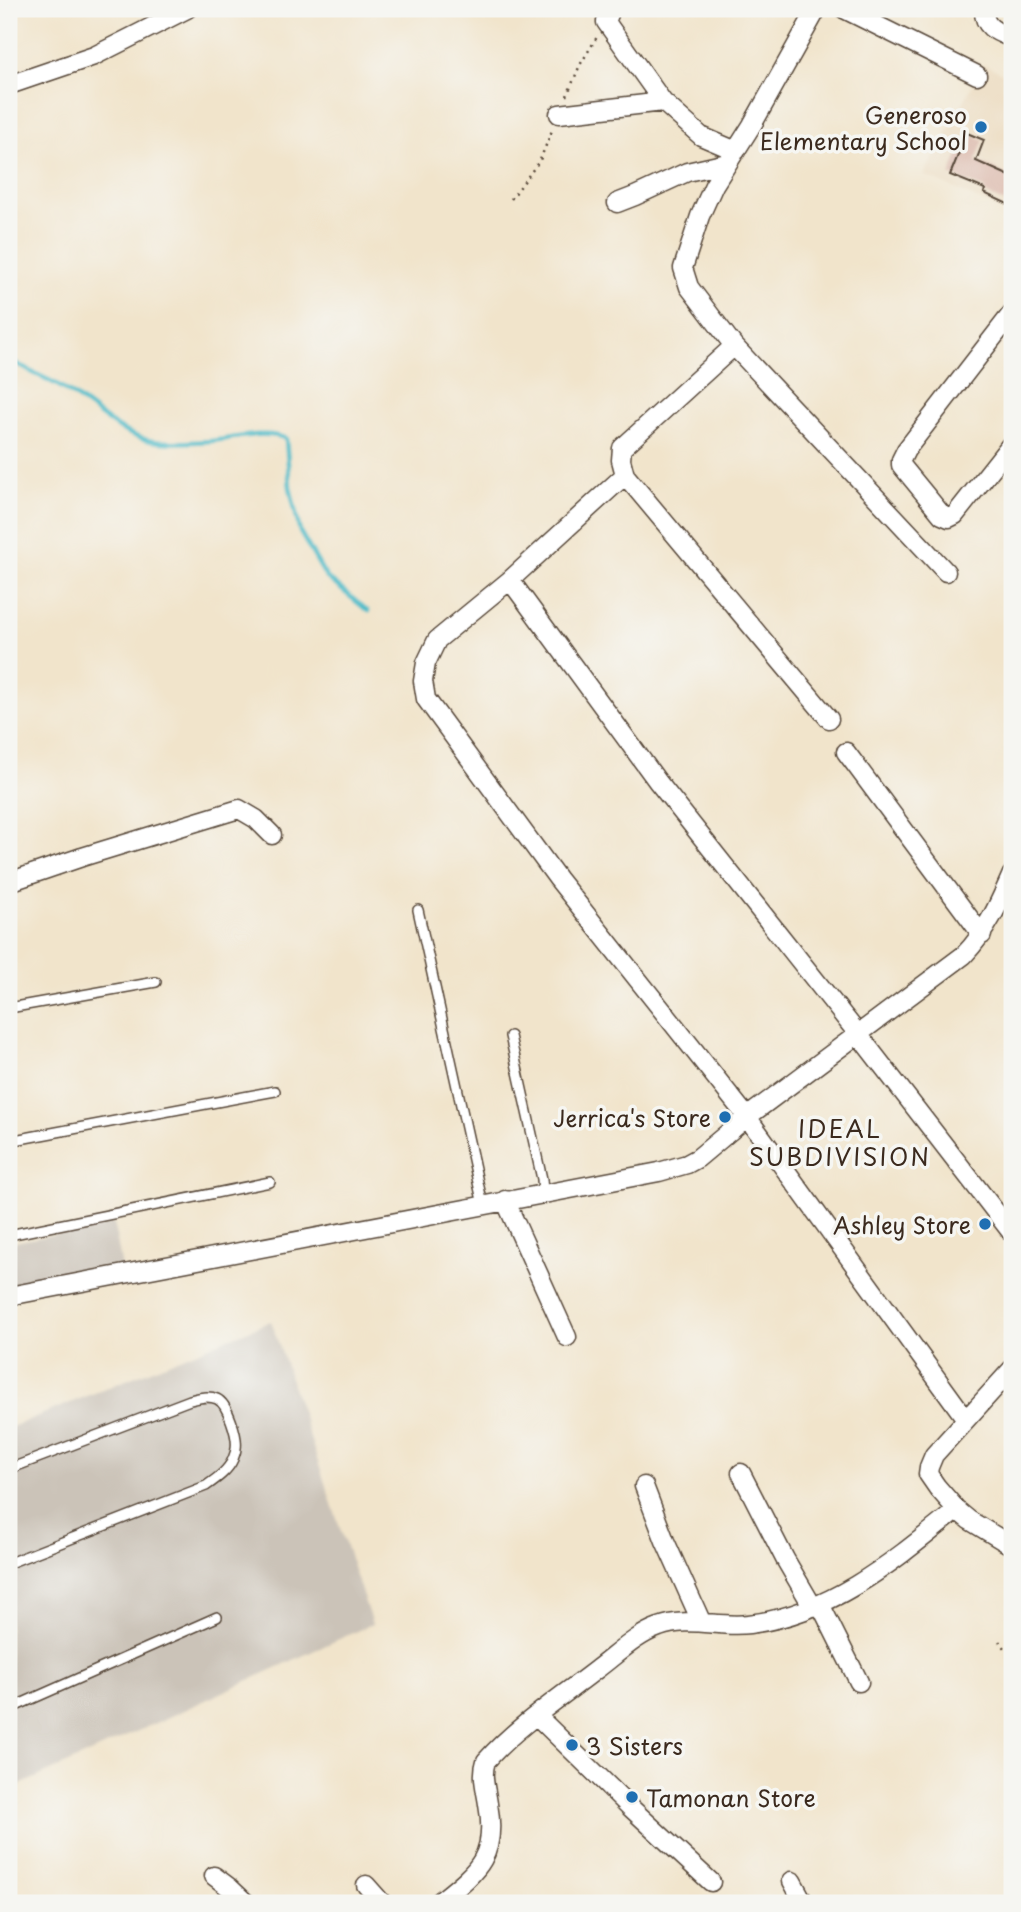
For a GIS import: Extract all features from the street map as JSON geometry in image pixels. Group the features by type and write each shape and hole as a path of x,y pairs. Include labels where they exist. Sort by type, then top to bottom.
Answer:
{"street":[{"path":"9,85 94,56 187,9"},
{"path":"611,9 606,22 663,102 701,136 731,157"},
{"path":"817,9 714,185 700,216 683,268 689,287 734,346 946,572"},
{"path":"844,9 977,75"},
{"path":"984,14 988,26 1012,38"},
{"path":"559,114 663,102"},
{"path":"617,203 687,172 731,157"},
{"path":"1012,313 906,450 901,465 942,515 949,518 956,515 1012,443"},
{"path":"734,346 622,448 621,460 625,475 829,719"},
{"path":"625,475 510,580 437,640 426,663 423,681 426,699 558,879 747,1117 966,1419"},
{"path":"510,580 658,782 1012,1233"},
{"path":"846,752 982,935"},
{"path":"9,882 239,809 256,819 272,835"},
{"path":"9,1296 659,1172 687,1164 964,955 982,935 993,917 1012,874"},
{"path":"505,1200 567,1337"},
{"path":"1012,1369 934,1455 929,1467 932,1480 957,1510 980,1528 1012,1546"},
{"path":"741,1473 785,1559 816,1605 859,1682"},
{"path":"644,1486 701,1621"},
{"path":"438,1903 465,1881 485,1858 491,1828 483,1770 486,1761 537,1716 648,1632 661,1626 701,1621 746,1625 786,1616 816,1605 879,1572 957,1510"},
{"path":"537,1716 711,1882"},
{"path":"214,1876 246,1903"},
{"path":"792,1881 804,1903"},
{"path":"366,1885 383,1903"}],"lane":[{"path":"418,910 484,1205"},
{"path":"9,1007 156,982"},
{"path":"510,1036 542,1180 542,1193"},
{"path":"9,1141 275,1091"},
{"path":"9,1235 270,1182"},
{"path":"9,1469 203,1396 217,1399 224,1405 237,1447 232,1462 219,1477 206,1486 9,1563"},
{"path":"9,1711 217,1616"}],"path":[{"path":"999,1640 1012,1656"}],"shaded area":[{"name":"Generoso Elementary School","path":"984,64 1012,78 1012,215 924,175"},
{"path":"114,1223 122,1268 9,1290 9,1243"},
{"path":"271,1321 372,1624 9,1790 9,1428"}],"building":[{"path":"967,133 984,140 976,161 1012,177 1012,206 984,193 985,189 950,175"}],"waterway":[{"path":"9,288 9,293"},
{"path":"9,358 67,391 122,430 147,440 197,442 260,435 286,439 290,487 300,532 326,577 368,611"}],"place":[{"name":"Generoso Elementary School","path":"981,127"},
{"name":"Jerrica's Store","path":"725,1117"},
{"name":"Ashley Store","path":"985,1224"},
{"name":"3 Sisters","path":"572,1745"},
{"name":"Tamonan Store","path":"632,1797"}],"district":[{"name":"IDEAL SUBDIVISION","path":"840,1142"}]}
